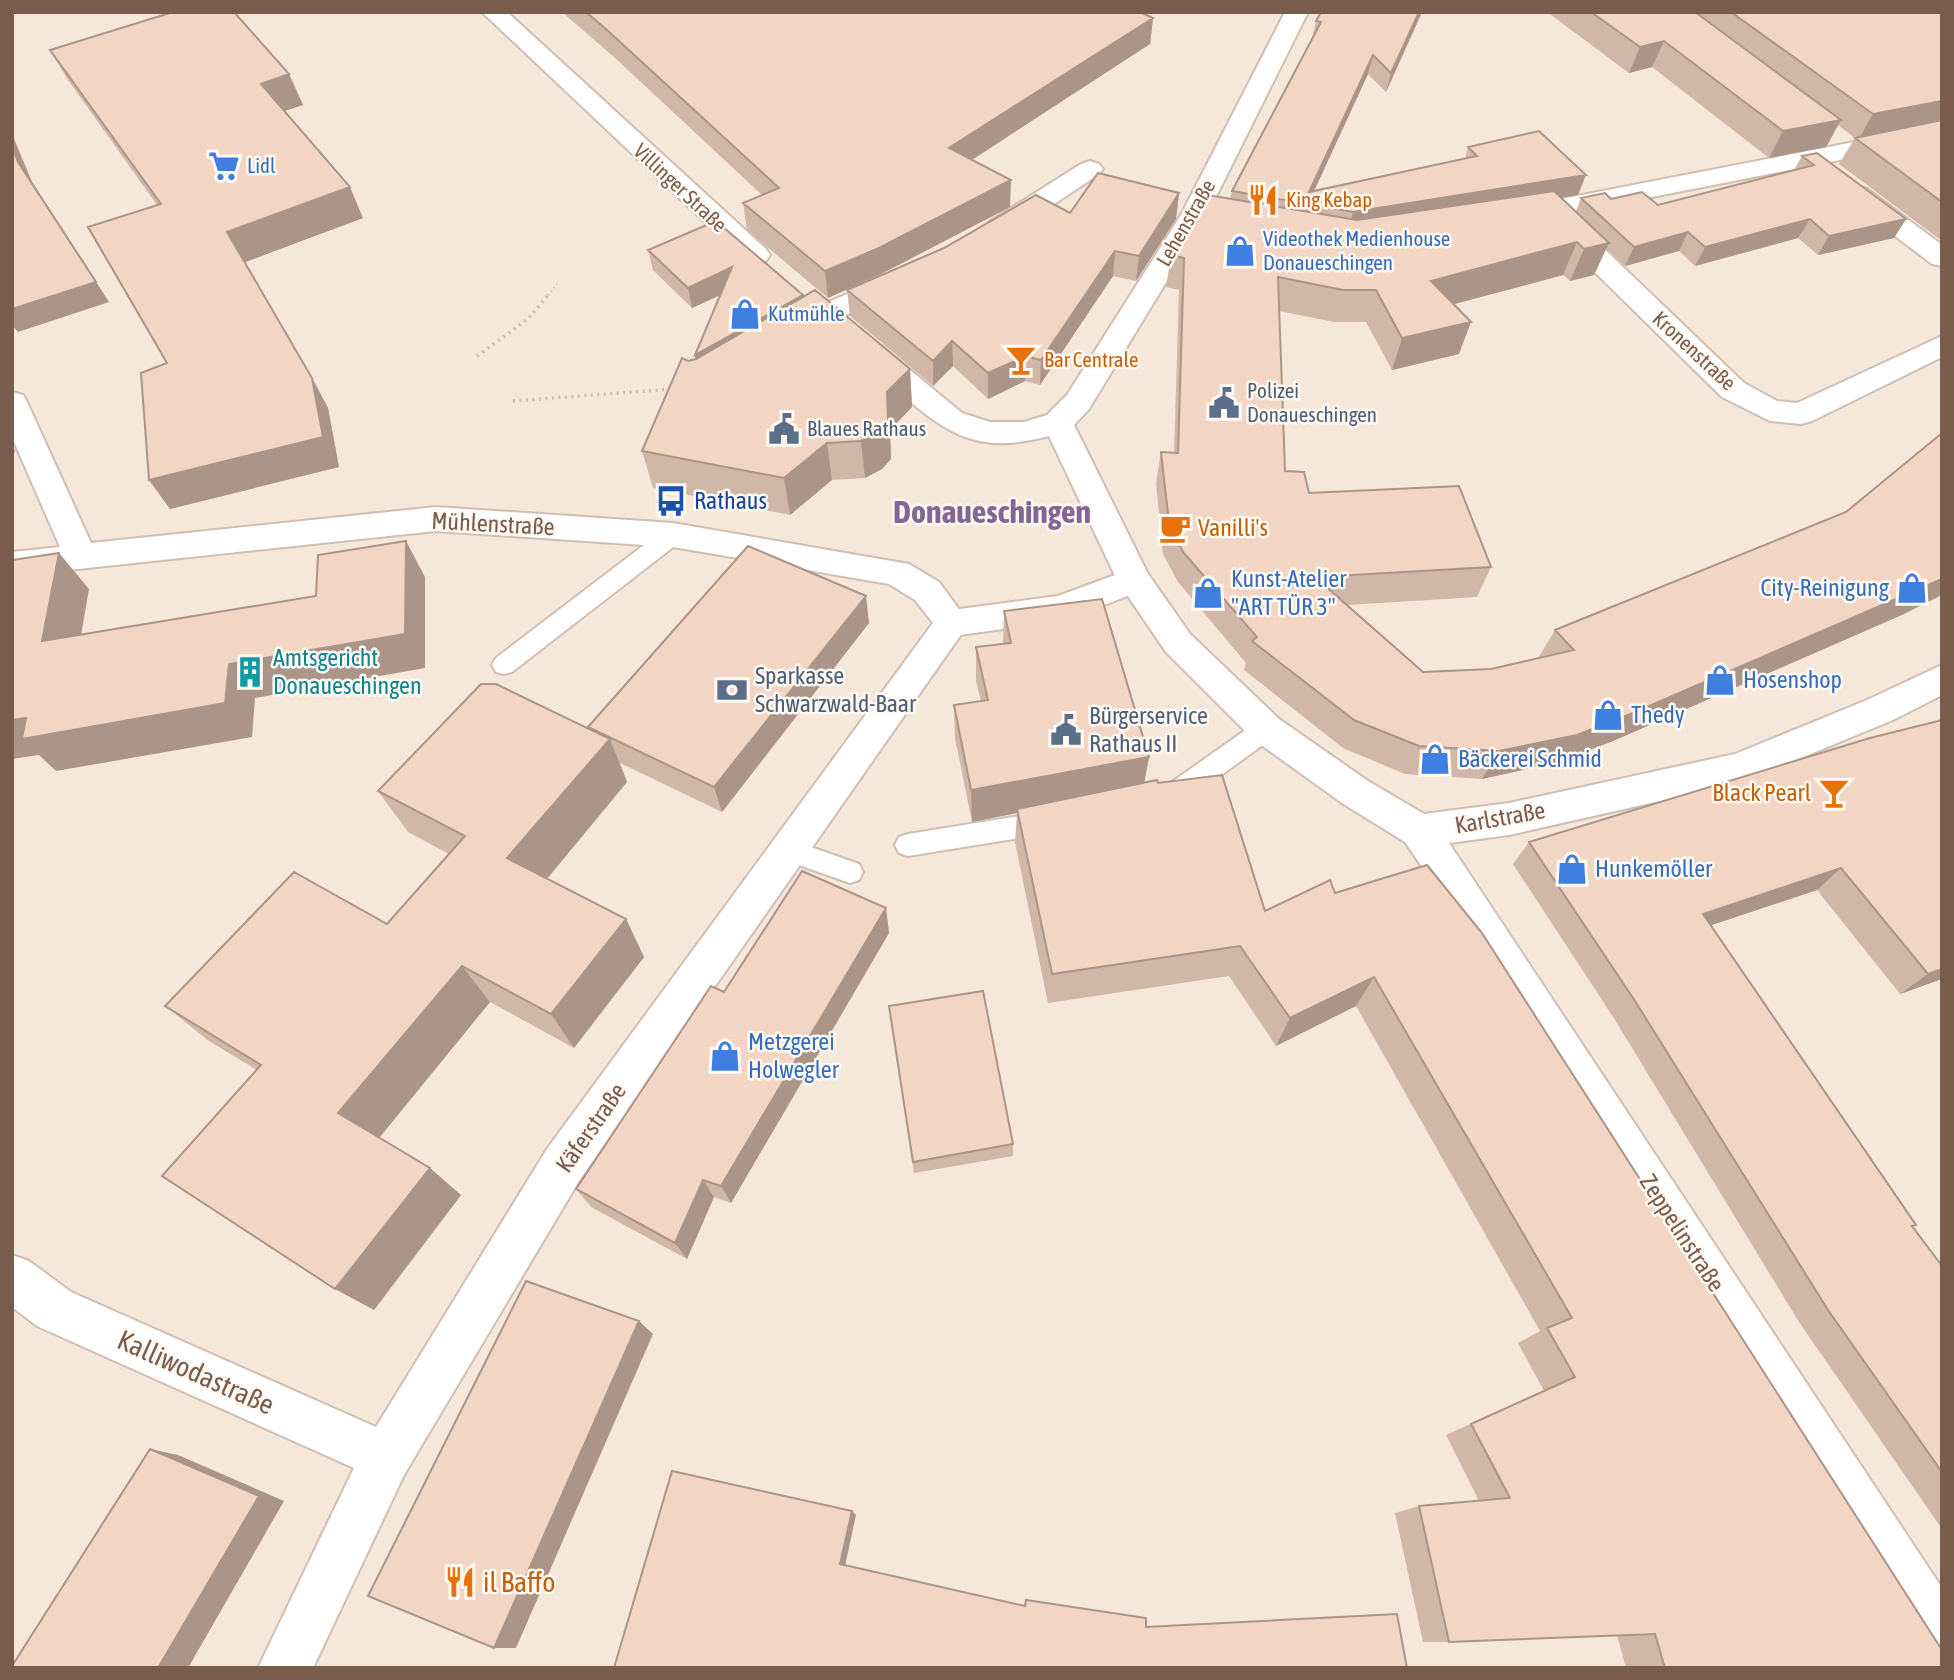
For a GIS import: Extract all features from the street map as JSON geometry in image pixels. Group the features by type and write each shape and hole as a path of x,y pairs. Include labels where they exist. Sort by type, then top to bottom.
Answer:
{"street":[{"name":"Villinger Straße","path":"493,12 711,217 773,270"},
{"name":"Lehenstraße","path":"1058,423 1078,402 1206,218 1297,12"},
{"path":"1495,219 1812,160 1942,132"},
{"path":"1830,135 1852,151"},
{"path":"1812,160 1942,258"},
{"path":"981,238 1090,169"},
{"name":"Kronenstraße","path":"1548,211 1733,390 1770,411 1801,414 1942,345"},
{"path":"922,271 813,311 850,336 951,420 988,433 1024,432 1058,423"},
{"path":"12,401 80,555"},
{"name":"Karlstraße","path":"1058,423 1134,580 1178,643 1266,729 1355,792 1419,831 1509,819 1740,768 1880,710 1942,679"},
{"name":"Mühlenstraße","path":"12,564 436,519 673,535 897,573 927,592 952,623"},
{"path":"952,623 1062,608 1134,580"},
{"name":"Käferstraße","path":"286,1668 386,1457 563,1166 952,623"},
{"name":"Zeppelinstraße","path":"1419,831 1485,927 1942,1636"},
{"name":"Kalliwodastraße","path":"12,1278 54,1309 386,1457"}],"lane":[{"path":"504,665 673,535"},
{"path":"1146,802 1173,796 1266,729"},
{"path":"908,845 1080,816"},
{"path":"788,850 850,873"}],"path":[{"path":"477,356 528,319 557,284"},
{"path":"513,401 633,390 683,389"}],"shaded area":[{"path":"12,12 1942,12 1942,1668 12,1668"}],"building":[{"path":"173,12 234,12 289,74 261,84 350,187 227,232 312,378 323,437 149,480 141,373 167,363 88,227 161,204 50,50"},
{"path":"586,12 1140,12 1153,18 949,148 1011,180 879,248 825,271 743,203 779,188"},
{"path":"1321,12 1419,12 1391,73 1373,55 1309,192 1477,156 1468,147 1539,131 1586,175 1353,212 1232,191 1321,22 1316,21"},
{"path":"1591,12 1695,12 1841,120 1783,131 1664,41 1640,47"},
{"path":"1731,12 1942,12 1942,101 1873,114"},
{"path":"1942,120 1942,202 1855,138"},
{"path":"12,146 18,162 96,282 12,309"},
{"path":"1817,153 1906,219 1829,236 1810,219 1705,247 1688,232 1634,247 1581,198 1605,193 1611,199 1642,192 1658,205 1814,165 1802,156"},
{"path":"1098,173 1179,193 1139,256 1115,251 1041,360 1026,356 988,373 952,341 933,361 847,290 944,248 1036,195 1070,213"},
{"path":"1554,191 1609,243 1584,249 1577,242 1431,281 1471,322 1402,338 1376,290 1343,290 1278,277 1285,471 1304,472 1309,493 1459,486 1491,567 1315,577 1423,672 1491,669 1574,650 1555,630 1846,512 1942,433 1942,579 1577,735 1499,751 1419,746 1354,720 1252,641 1257,637 1183,552 1169,523 1161,452 1178,453 1184,258 1171,255 1208,195 1357,220"},
{"path":"716,221 803,295 695,355 732,267 688,288 648,250"},
{"path":"815,290 910,369 887,392 888,422 879,432 861,441 827,443 784,478 642,451 682,358 688,361 696,359"},
{"path":"406,541 405,634 229,664 225,703 22,739 26,718 12,720 12,560 59,553 42,641 316,596 318,555"},
{"path":"748,546 866,596 714,787 588,727"},
{"path":"1102,599 1149,757 971,790 954,705 988,700 976,647 1011,643 1004,611"},
{"path":"481,684 496,684 610,739 507,858 626,919 551,1014 462,966 338,1113 430,1168 335,1289 162,1176 261,1065 165,1006 294,872 387,924 465,836 378,791"},
{"path":"1942,720 1942,969 1928,974 1841,868 1703,914 1916,1225 1912,1226 1942,1266 1942,1472 1828,1310 1635,1001 1529,842 1870,738"},
{"path":"1222,775 1265,911 1330,880 1335,893 1427,865 1482,933 1942,1650 1942,1668 1665,1668 1655,1634 1449,1642 1419,1506 1510,1498 1471,1424 1575,1377 1547,1328 1572,1318 1374,977 1290,1018 1240,946 1052,974 1017,809 1157,780 1158,783"},
{"path":"802,871 886,908 721,1186 703,1180 675,1243 576,1189 711,986 724,992"},
{"path":"983,991 1013,1144 913,1162 889,1006"},
{"path":"526,1281 639,1321 494,1648 368,1596"},
{"path":"150,1449 259,1496 158,1668 12,1668 12,1666"},
{"path":"672,1471 852,1511 840,1564 1025,1606 1026,1600 1146,1618 1146,1627 1397,1614 1407,1668 614,1668"}],"place":[{"name":"Lidl","path":"224,166"},
{"name":"King Kebap","path":"1263,200"},
{"name":"Videothek Medienhouse Donaueschingen","path":"1240,251"},
{"name":"Kutmühle","path":"745,314"},
{"name":"Bar Centrale","path":"1021,360"},
{"name":"Polizei Donaueschingen","path":"1224,403"},
{"name":"Blaues Rathaus","path":"784,429"},
{"name":"Rathaus","path":"671,501"},
{"name":"Vanilli's","path":"1175,528"},
{"name":"City-Reinigung","path":"1912,588"},
{"name":"Kunst-Atelier \"ART TÜR 3\"","path":"1208,593"},
{"name":"Amtsgericht Donaueschingen","path":"250,672"},
{"name":"Hosenshop","path":"1720,680"},
{"name":"Sparkasse Schwarzwald-Baar","path":"732,690"},
{"name":"Thedy","path":"1608,715"},
{"name":"Bürgerservice Rathaus II","path":"1066,730"},
{"name":"Bäckerei Schmid","path":"1435,759"},
{"name":"Black Pearl","path":"1834,793"},
{"name":"Hunkemöller","path":"1572,869"},
{"name":"Metzgerei Holwegler","path":"725,1056"},
{"name":"il Baffo","path":"460,1582"}],"district":[{"name":"Donaueschingen","path":"992,512"}]}
